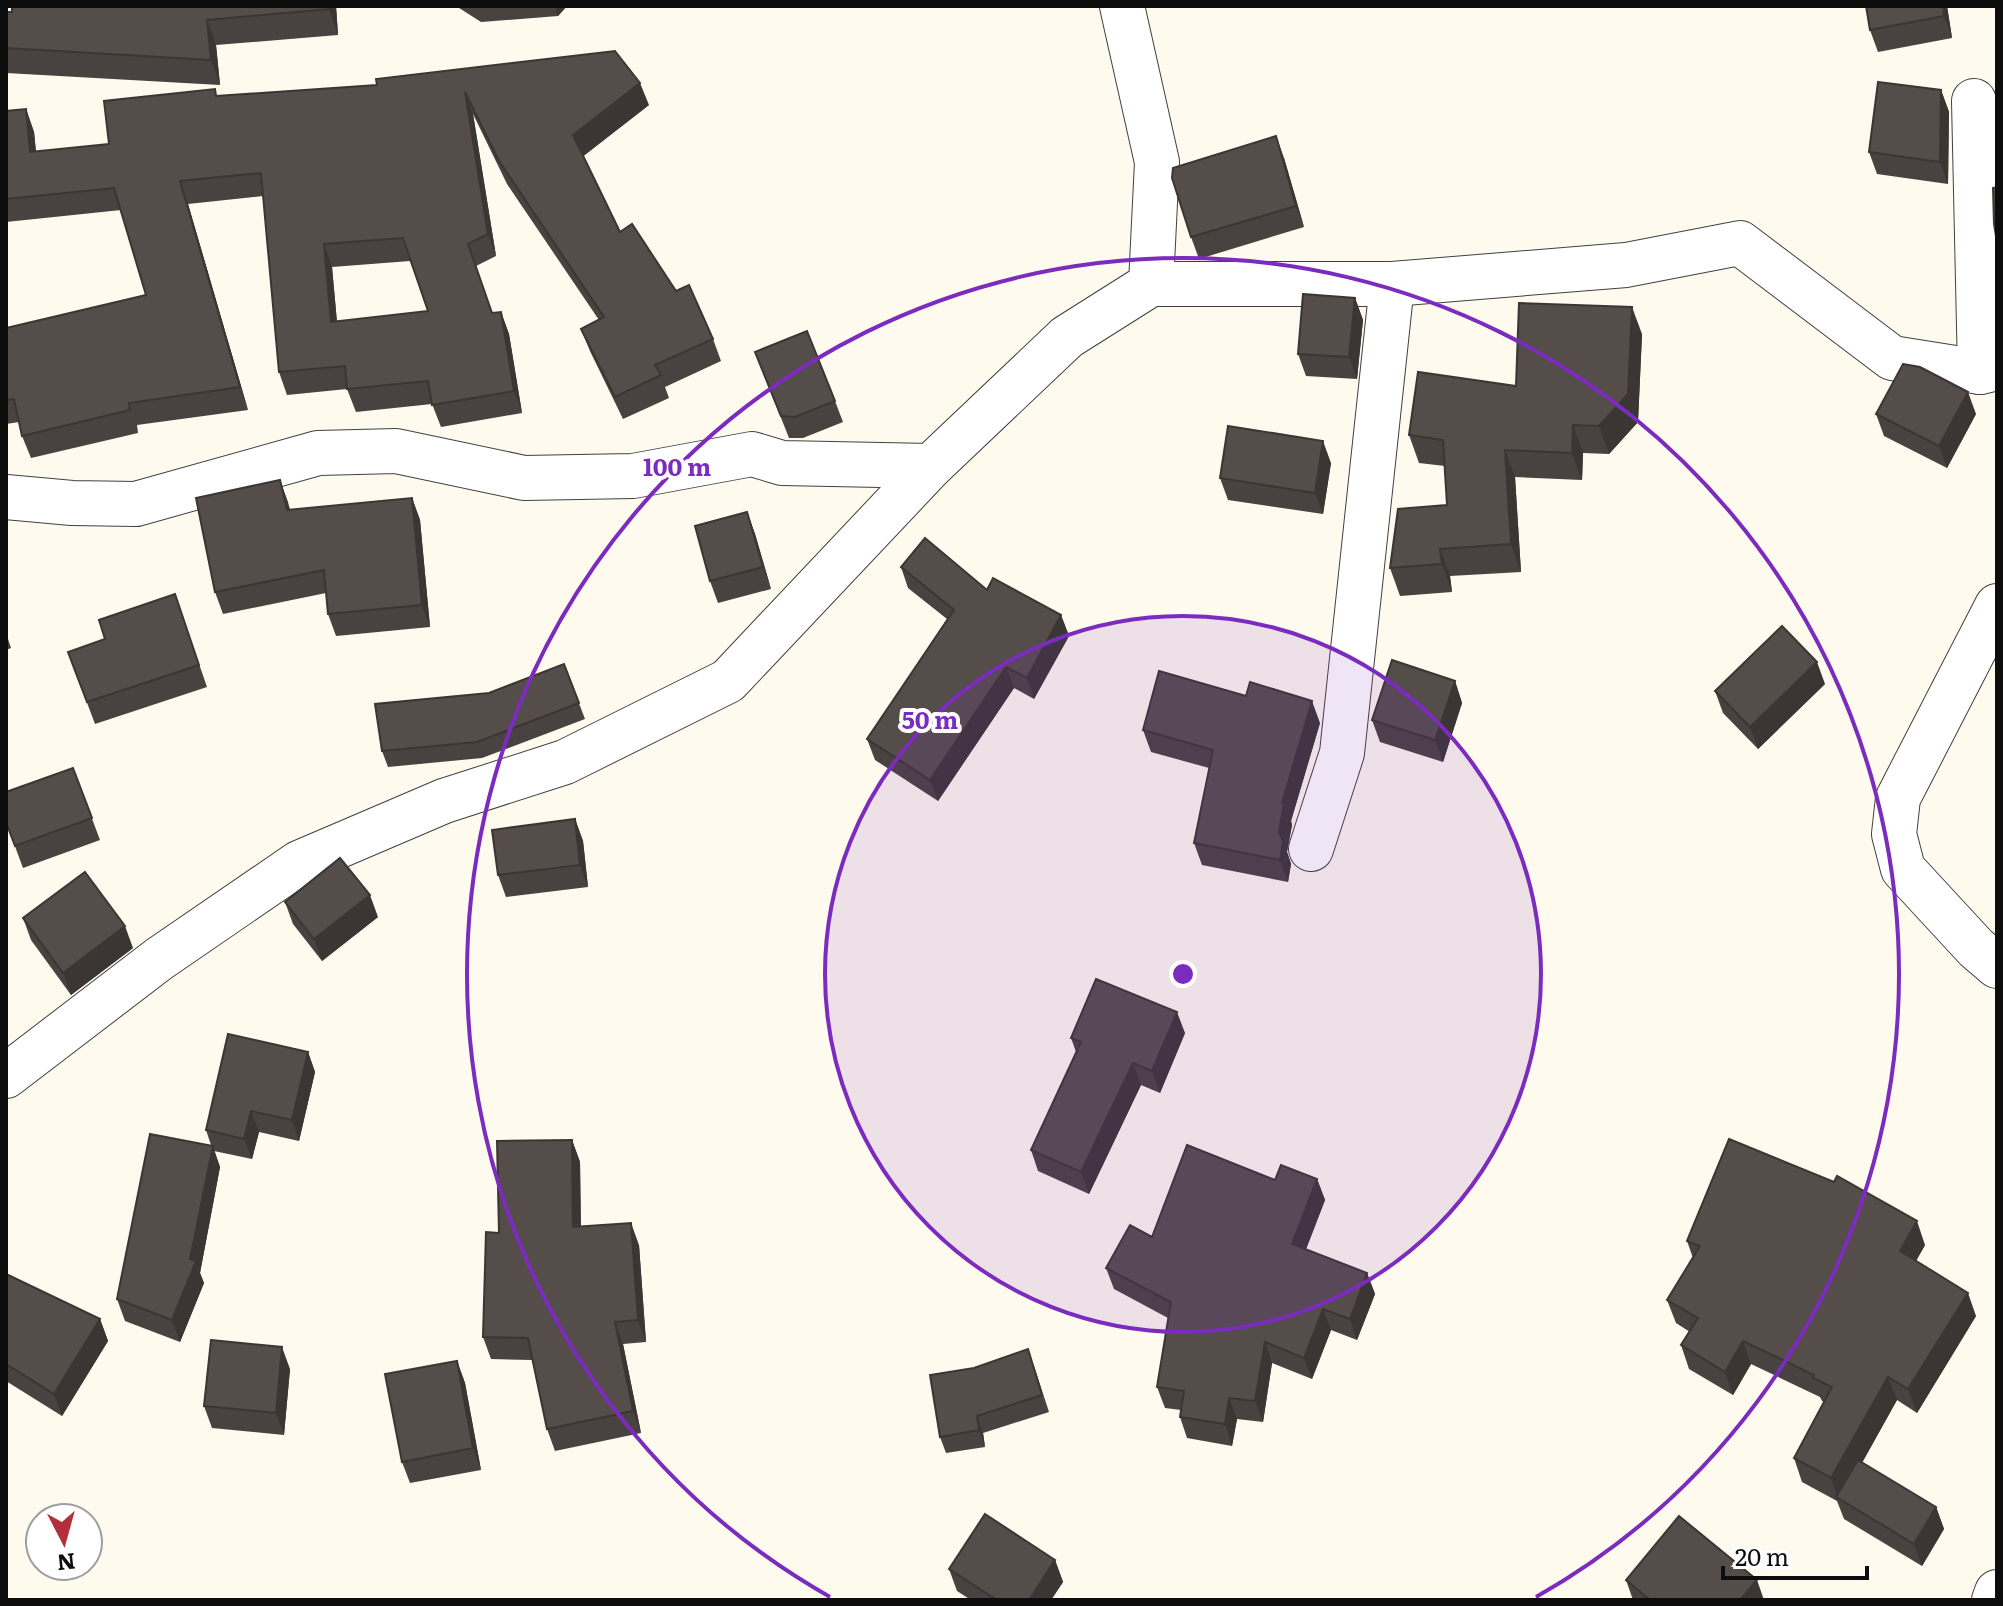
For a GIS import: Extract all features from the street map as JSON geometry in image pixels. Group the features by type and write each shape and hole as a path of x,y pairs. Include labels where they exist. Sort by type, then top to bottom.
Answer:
{"street":[{"path":"1122,6 1157,162 1151,284"},
{"path":"6,1076 159,959 299,863 444,801 565,762 728,681 931,466 1067,337 1151,284 1392,284 1626,265 1740,243 1892,358 1989,370 1974,101"},
{"path":"1311,849 1342,753 1392,284"},
{"path":"6,497 72,503 136,504 318,453 396,451 524,478 633,476 752,454 782,463 931,466"},
{"path":"1997,606 1898,798 1894,834 1903,869 1976,948 1997,966"},
{"path":"1994,1600 1997,1592"}],"building":[{"path":"12,6 329,6 329,9 207,20 211,60 6,48 6,12 12,12"},
{"path":"1866,6 1943,6 1944,16 1870,30"},
{"path":"615,51 640,83 573,135 620,232 632,224 676,291 689,285 713,339 655,365 661,375 615,397 581,329 604,317 499,161 465,92 488,234 468,244 492,313 501,312 514,391 432,405 428,381 347,389 345,366 279,372 261,173 180,181 240,387 129,403 130,410 22,436 14,399 6,400 6,328 146,295 114,188 6,199 6,111 26,109 30,152 109,144 104,101 215,89 216,96 377,85 376,79","holes":["403,238 428,311 331,322 324,244"]},
{"path":"1878,82 1941,90 1940,162 1869,152"},
{"path":"1276,136 1296,206 1191,237 1172,178 1173,168"},
{"path":"1997,187 1997,242 1993,188"},
{"path":"1303,294 1355,298 1349,357 1298,354"},
{"path":"1519,303 1632,307 1628,394 1599,426 1573,425 1572,453 1505,450 1511,544 1440,549 1442,564 1390,568 1398,509 1447,505 1443,440 1409,435 1418,372 1516,386"},
{"path":"807,331 835,401 795,417 781,416 755,352"},
{"path":"1903,364 1920,367 1968,392 1939,446 1876,414"},
{"path":"1228,426 1323,441 1315,493 1220,478"},
{"path":"280,480 287,510 412,498 422,605 328,614 324,570 215,592 196,498"},
{"path":"747,512 763,567 710,581 695,526"},
{"path":"925,538 987,590 993,578 1061,615 1027,678 1006,667 930,780 867,739 954,610 901,567"},
{"path":"175,594 199,665 87,702 68,652 105,639 99,620"},
{"path":"1782,626 1817,662 1750,727 1715,691"},
{"path":"1392,660 1455,681 1435,740 1372,720"},
{"path":"564,664 579,703 477,742 382,751 375,704 489,693"},
{"path":"1159,671 1246,696 1250,682 1312,701 1282,803 1280,860 1194,843 1213,750 1143,730"},
{"path":"73,768 92,818 15,846 6,822 6,792"},
{"path":"575,819 580,865 498,875 492,830"},
{"path":"340,858 370,895 314,939 285,902"},
{"path":"85,872 125,926 63,973 23,918"},
{"path":"1096,979 1177,1012 1152,1071 1133,1063 1081,1172 1031,1150 1081,1042 1071,1038"},
{"path":"228,1034 308,1052 292,1120 251,1111 244,1139 206,1130"},
{"path":"150,1134 213,1146 190,1259 196,1261 172,1320 117,1299"},
{"path":"1729,1139 1834,1182 1837,1176 1917,1221 1900,1251 1968,1293 1908,1389 1888,1377 1831,1478 1794,1458 1832,1387 1743,1341 1725,1372 1681,1345 1698,1318 1667,1300 1700,1246 1687,1241"},
{"path":"572,1140 573,1227 631,1223 638,1320 615,1322 633,1411 547,1429 528,1338 483,1337 486,1232 499,1233 497,1141"},
{"path":"1187,1145 1275,1180 1281,1165 1317,1179 1292,1244 1367,1273 1350,1319 1323,1309 1304,1358 1265,1342 1255,1401 1229,1398 1225,1424 1180,1417 1184,1391 1157,1387 1171,1302 1106,1268 1130,1225 1152,1237"},
{"path":"6,1274 100,1319 54,1394 6,1364"},
{"path":"211,1340 282,1347 276,1413 204,1406"},
{"path":"1028,1349 1042,1395 977,1416 979,1430 940,1437 930,1375 974,1368"},
{"path":"457,1361 473,1448 402,1462 385,1374"},
{"path":"1858,1460 1936,1507 1914,1544 1836,1497"},
{"path":"985,1514 1055,1560 1029,1600 997,1600 949,1569"},
{"path":"1679,1516 1757,1580 1740,1600 1650,1600 1626,1580"}]}
